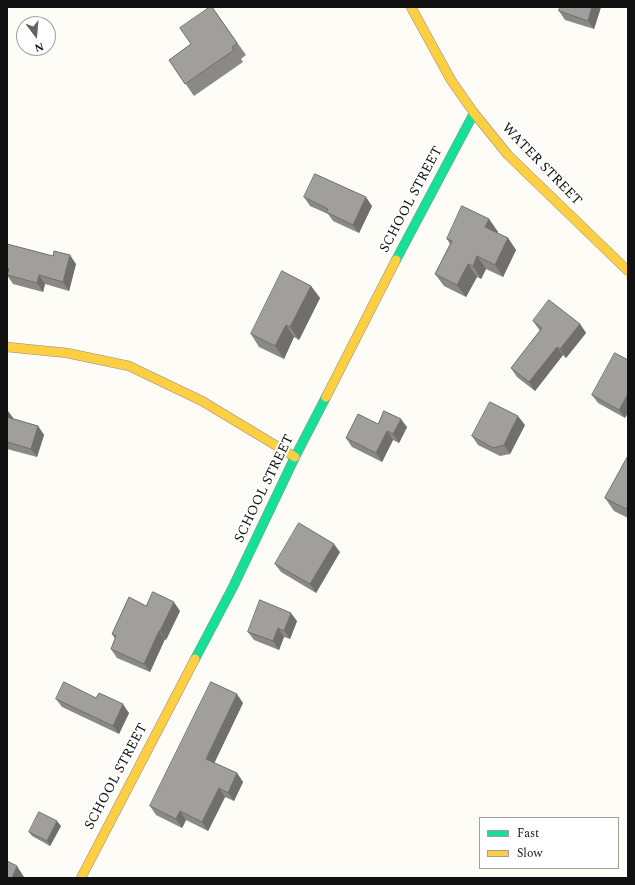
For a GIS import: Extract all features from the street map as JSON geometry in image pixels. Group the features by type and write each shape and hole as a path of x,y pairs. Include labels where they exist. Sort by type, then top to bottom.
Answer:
{"street":[{"name":"WATER STREET","path":"411,7 451,80 474,113 508,155 628,271"},
{"name":"SCHOOL STREET","path":"81,878 233,587 295,457 370,309 474,113"},
{"path":"7,347 67,353 129,366 202,401 295,457"}],"building":[{"path":"212,7 237,43 232,47 234,50 185,84 169,60 191,44 180,28"},
{"path":"560,7 592,7 588,21 559,11"},
{"path":"315,174 366,197 353,225 326,212 328,209 304,197"},
{"path":"462,206 489,219 485,227 508,238 495,265 477,256 473,266 468,264 457,285 435,274 452,241 447,239"},
{"path":"7,244 53,256 54,251 70,255 63,282 39,275 37,283 7,275 9,269 7,268"},
{"path":"282,271 311,286 290,327 286,325 275,346 251,334"},
{"path":"549,300 580,324 560,349 557,347 529,382 511,368 542,328 533,321"},
{"path":"615,353 628,360 628,394 619,410 592,395"},
{"path":"490,402 518,416 504,445 493,448 472,436"},
{"path":"384,411 401,419 393,434 387,431 376,453 346,438 358,414 378,424"},
{"path":"7,417 38,426 31,449 7,442"},
{"path":"628,456 628,506 626,509 605,498"},
{"path":"299,523 334,544 310,584 275,564"},
{"path":"153,592 174,602 144,664 111,649 116,636 112,634 129,597 146,606"},
{"path":"260,600 291,613 284,631 278,628 273,641 248,632"},
{"path":"64,682 96,698 99,693 123,704 113,726 56,699"},
{"path":"211,682 237,694 206,759 237,773 228,793 219,788 202,822 180,811 176,819 150,806"},
{"path":"39,812 57,821 47,841 29,832"},
{"path":"7,861 17,866 12,878 7,878"}],"traffic: fast":[{"path":"396,260 474,113"},
{"path":"195,659 233,587 295,457 326,397"}],"traffic: slow":[{"path":"411,7 451,80 474,113 508,155 628,271"},
{"path":"326,397 396,260"},
{"path":"7,347 67,353 129,366 202,401 295,457"},
{"path":"81,878 195,659"}]}
